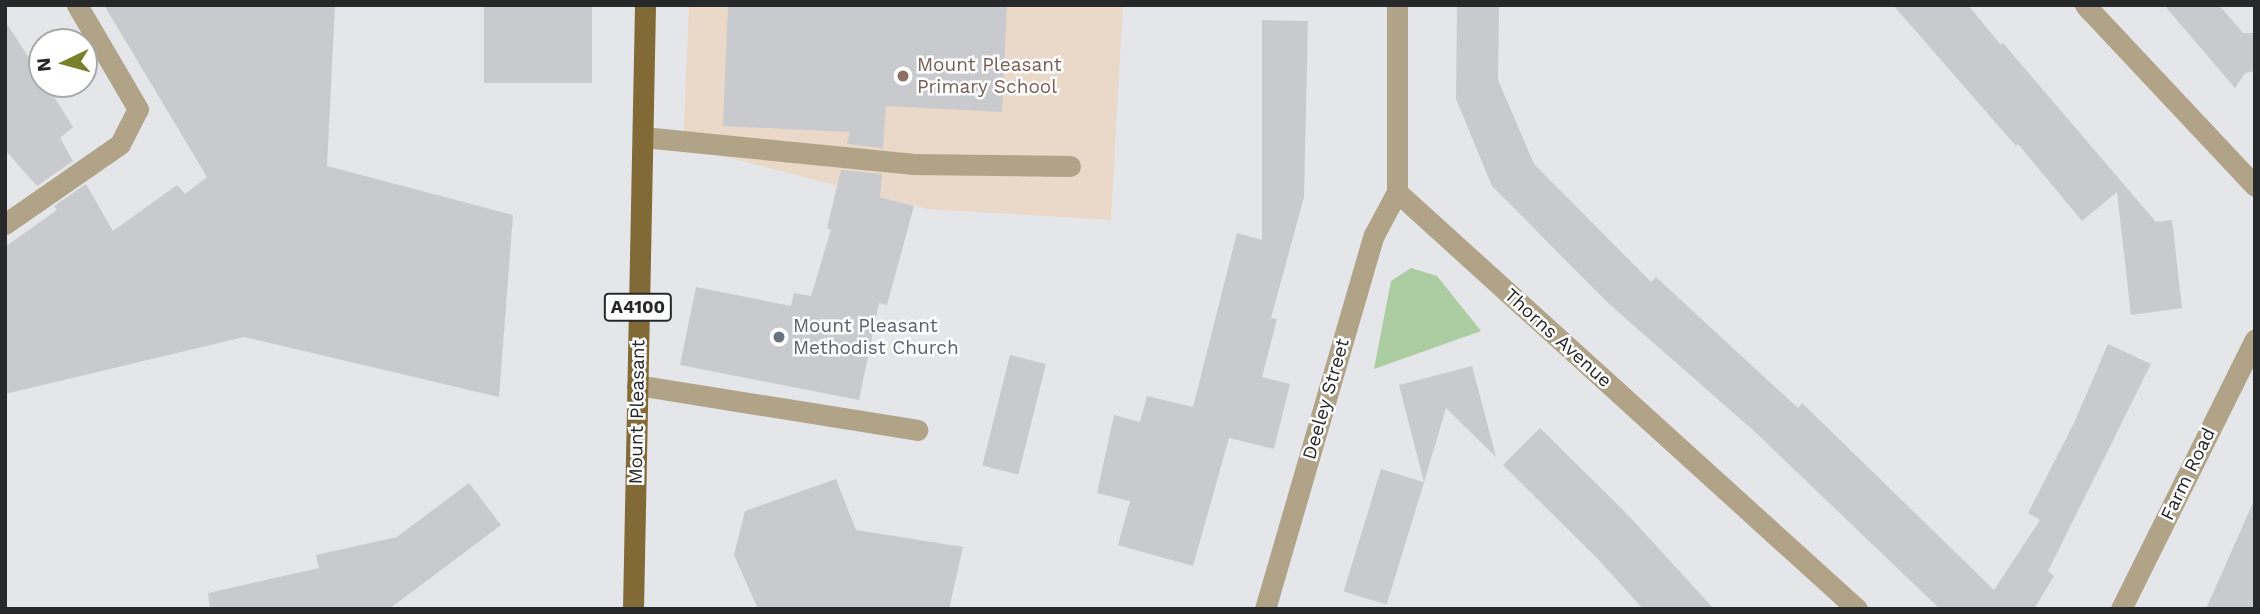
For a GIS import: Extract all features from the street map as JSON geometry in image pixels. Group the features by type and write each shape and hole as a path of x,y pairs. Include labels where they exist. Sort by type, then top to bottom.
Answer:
{"main road":[{"name":"Mount Pleasant","path":"633,609 645,5"}],"street":[{"path":"5,224 120,144 138,108 77,5"},
{"path":"1397,5 1397,192"},
{"path":"2085,5 2255,186"},
{"path":"643,137 912,164 1070,166"},
{"name":"Deeley Street","path":"1265,609 1374,235 1397,192"},
{"name":"Thorns Avenue","path":"1397,192 1857,609"},
{"name":"Farm Road","path":"2121,609 2255,339"},
{"path":"637,384 917,430"}],"shaded area":[{"name":"Mount Pleasant Primary School","path":"689,5 1123,5 1111,220 928,209 683,146"}],"green space":[{"path":"1411,268 1437,276 1481,331 1374,369 1391,281"}],"building":[{"path":"104,5 335,5 327,166 513,215 499,397 244,337 5,394 5,247 57,210 54,206 86,184 113,231 177,185 185,194 207,177"},
{"path":"484,5 592,5 592,83 484,83"},
{"path":"728,5 1007,5 1002,112 886,106 883,148 847,144 850,132 723,126"},
{"path":"1457,5 1499,5 1498,80 1534,164 1651,282 1656,277 1798,408 1802,403 1994,590 2040,520 2028,513 2075,421 2108,344 2151,364 2048,571 2054,576 2034,609 1940,609 1754,431 1608,303 1492,186 1456,99"},
{"path":"1893,5 1968,5 2156,222 2172,220 2182,308 2131,315 2117,192 2082,221 2018,144 2016,146"},
{"path":"2164,5 2219,5 2243,33 2255,33 2255,71 2245,73 2235,88"},
{"path":"1262,20 1308,21 1304,197 1271,318 1277,319 1262,377 1290,384 1274,449 1229,438 1193,566 1118,545 1130,501 1097,493 1114,415 1140,422 1147,396 1193,407 1237,233 1262,240"},
{"path":"5,21 28,56 28,98 55,98 73,127 60,138 73,161 37,186 5,150"},
{"name":"Mount Pleasant Methodist Church","path":"841,170 882,174 880,197 914,206 887,305 879,303 859,400 680,365 696,287 791,306 794,293 811,296 831,230 827,228"},
{"path":"1010,355 1046,364 1018,475 982,466"},
{"path":"1472,366 1496,457 1446,408 1424,482 1399,385"},
{"path":"1540,428 1627,514 1714,609 1643,609 1598,559 1503,465"},
{"path":"1381,469 1424,482 1387,605 1344,591"},
{"path":"836,479 856,530 963,547 949,609 758,609 734,555 745,511"},
{"path":"469,483 501,525 389,609 210,609 208,593 319,568 316,555 397,537"},
{"path":"2255,498 2255,609 2206,609"}],"place":[{"name":"Mount Pleasant Primary School","path":"903,76"},
{"name":"Mount Pleasant Methodist Church","path":"779,337"}]}
